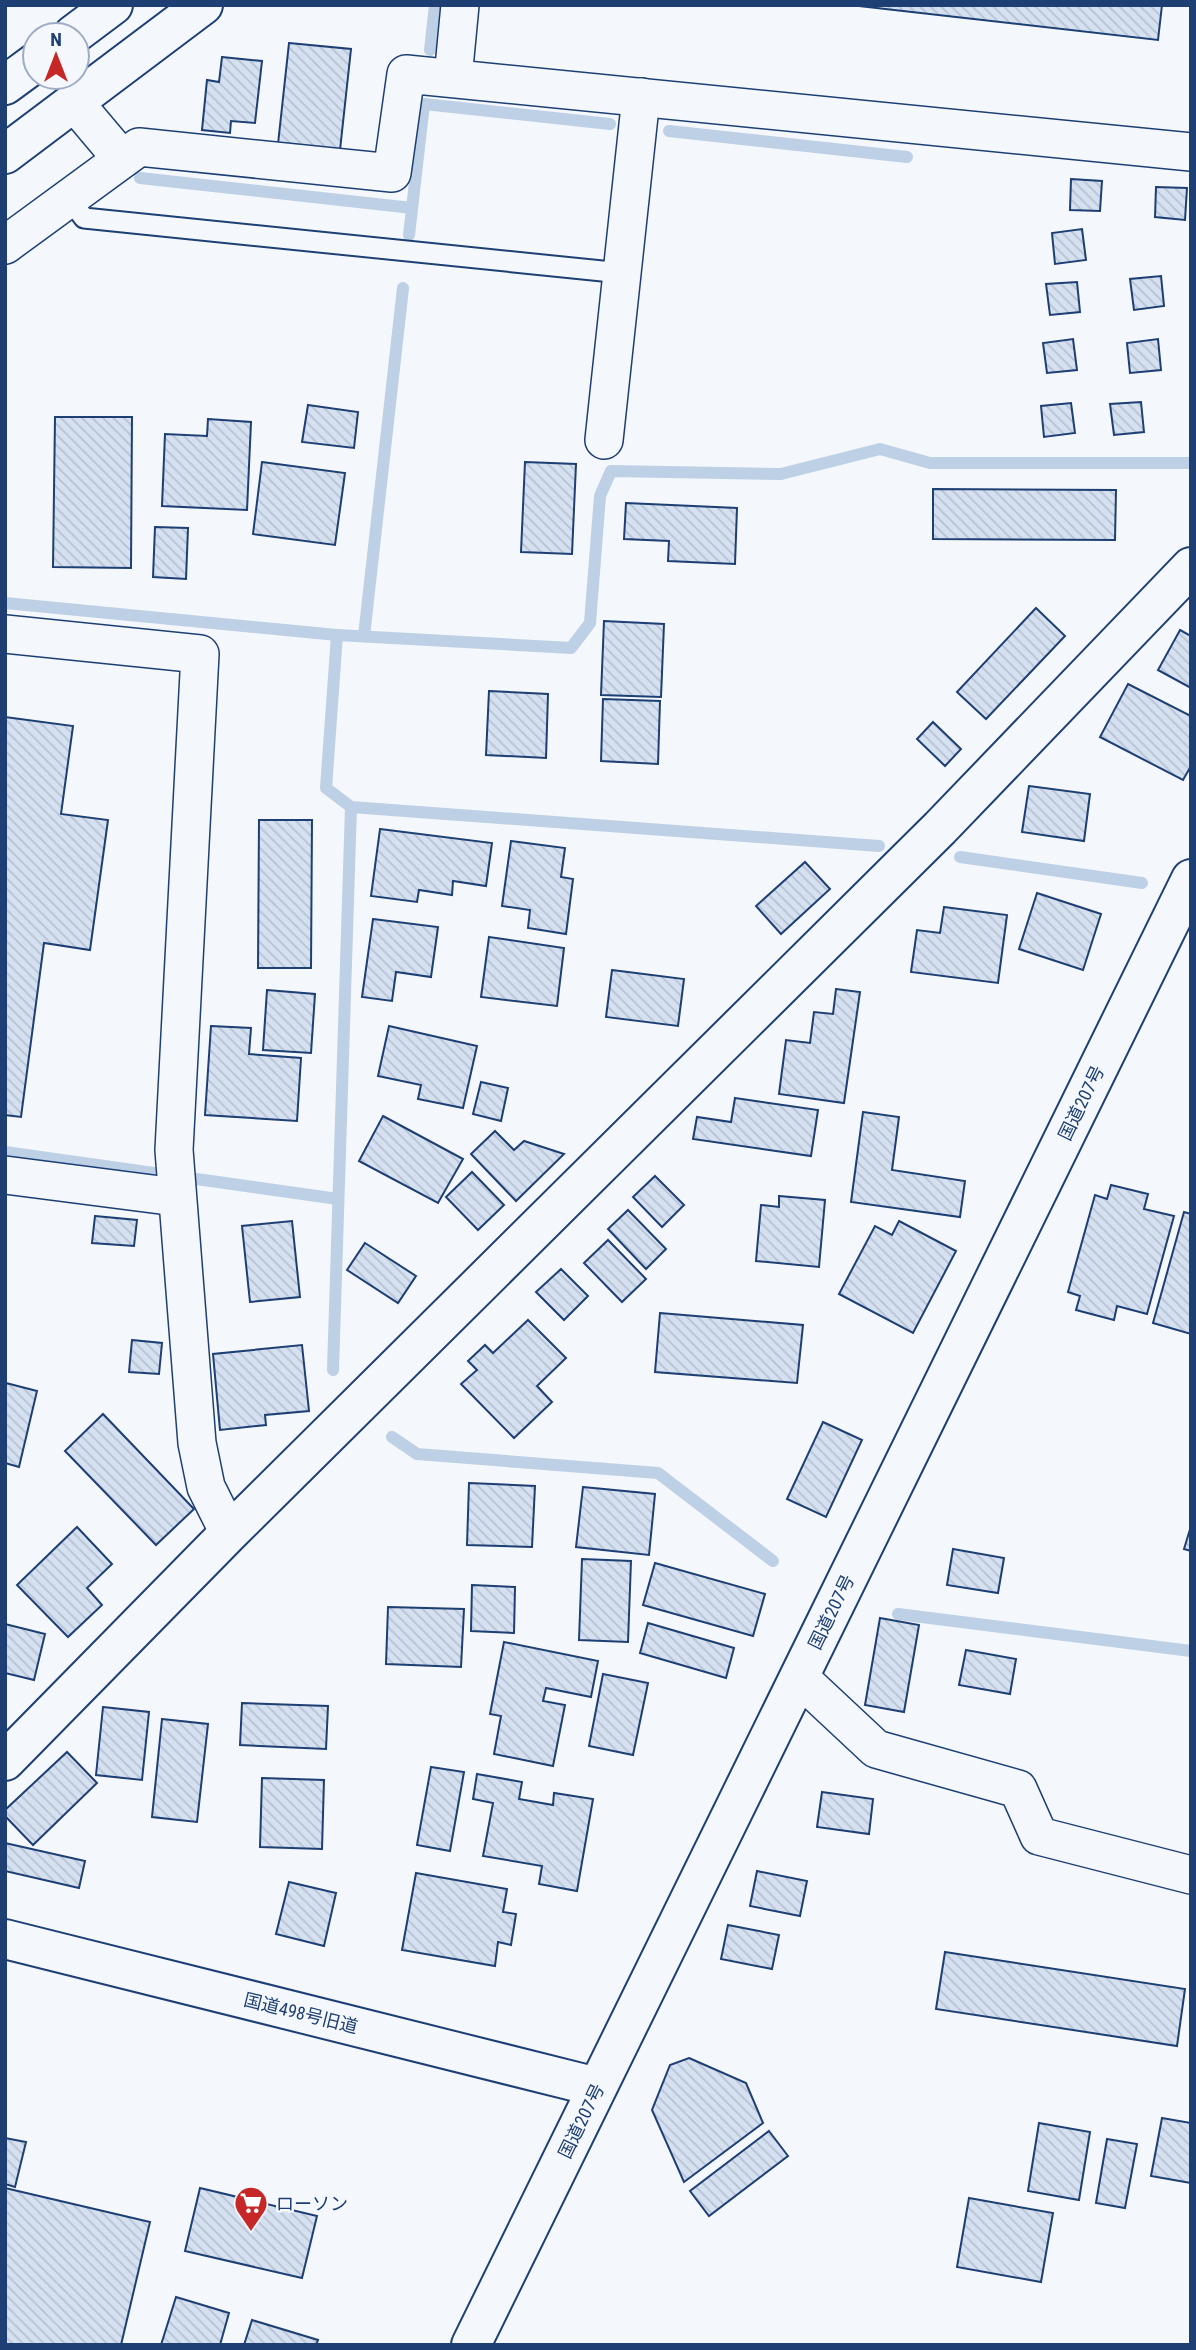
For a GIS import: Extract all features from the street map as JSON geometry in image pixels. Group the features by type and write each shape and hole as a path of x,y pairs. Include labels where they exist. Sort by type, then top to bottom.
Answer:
{"main road":[{"path":"91,22 113,5"},
{"path":"5,153 203,5"},
{"path":"5,85 21,73"},
{"path":"5,1761 229,1533 940,828 1191,567"},
{"name":"国道207号","path":"471,2345 1191,879"},
{"name":"国道498号旧道","path":"5,1939 597,2087"}],"street":[{"path":"453,78 460,5"},
{"path":"5,245 139,147 392,173 406,74 1191,152"},
{"path":"604,440 641,97"},
{"path":"75,102 122,159"},
{"path":"5,634 200,654 174,1150 197,1443 206,1488 229,1533"},
{"path":"5,1175 176,1197"},
{"path":"799,1677 876,1749 1018,1789 1039,1836 1191,1875"}],"lane":[{"path":"69,198 84,218 622,273"}],"building":[{"path":"850,5 1162,5 1158,40"},
{"path":"289,43 351,49 340,150 278,144"},
{"path":"222,57 262,61 255,123 231,121 230,133 202,130 207,80 219,82"},
{"path":"1071,179 1102,181 1100,211 1070,210"},
{"path":"1156,187 1187,188 1185,220 1155,217"},
{"path":"1082,229 1086,260 1055,264 1052,233"},
{"path":"1161,276 1164,306 1134,310 1130,279"},
{"path":"1077,282 1080,312 1050,315 1046,284"},
{"path":"1073,339 1077,370 1047,373 1043,343"},
{"path":"1158,339 1161,370 1130,373 1127,343"},
{"path":"1141,402 1144,432 1114,435 1110,404"},
{"path":"1071,403 1075,433 1044,437 1041,406"},
{"path":"308,405 358,412 354,448 302,442"},
{"path":"55,417 132,417 131,568 53,567"},
{"path":"208,419 251,422 247,510 162,506 165,434 207,436"},
{"path":"262,462 345,473 335,545 253,534"},
{"path":"525,462 576,464 572,554 521,552"},
{"path":"933,489 1116,490 1115,540 933,539"},
{"path":"626,503 737,508 735,564 668,561 669,541 624,539"},
{"path":"155,527 188,528 186,579 153,577"},
{"path":"1036,608 1065,636 986,719 957,692"},
{"path":"604,621 664,624 661,697 601,695"},
{"path":"1180,630 1191,636 1191,688 1158,670"},
{"path":"1128,684 1191,716 1191,766 1183,780 1100,737"},
{"path":"489,691 548,694 546,758 486,755"},
{"path":"603,699 660,701 658,764 601,761"},
{"path":"5,717 73,726 61,814 108,820 90,950 44,943 21,1117 5,1115"},
{"path":"933,722 961,749 945,766 917,739"},
{"path":"1029,786 1090,794 1084,841 1022,832"},
{"path":"259,820 312,820 311,968 258,968"},
{"path":"380,829 492,843 486,886 453,881 452,895 419,890 417,902 371,896"},
{"path":"511,841 565,848 561,877 573,879 566,934 528,928 530,910 502,906"},
{"path":"805,862 830,889 781,934 756,906"},
{"path":"1037,893 1101,914 1083,970 1019,949"},
{"path":"944,907 1007,915 998,983 911,972 917,930 940,933"},
{"path":"373,919 438,927 431,977 396,972 392,1001 362,997"},
{"path":"489,937 564,948 557,1006 481,997"},
{"path":"612,970 684,979 678,1026 606,1017"},
{"path":"836,989 860,992 844,1103 779,1094 786,1040 810,1043 814,1012 833,1014"},
{"path":"267,990 315,994 311,1053 263,1050"},
{"path":"211,1026 251,1028 249,1054 301,1058 297,1121 205,1115"},
{"path":"389,1026 477,1046 463,1108 418,1099 421,1085 378,1076"},
{"path":"481,1082 508,1088 501,1121 473,1114"},
{"path":"735,1098 818,1110 811,1156 693,1139 697,1117 731,1122"},
{"path":"863,1112 899,1117 892,1170 965,1181 960,1217 851,1202"},
{"path":"383,1116 463,1159 438,1203 359,1161"},
{"path":"495,1131 514,1150 524,1141 564,1154 516,1201 471,1154"},
{"path":"472,1172 504,1205 478,1230 446,1197"},
{"path":"655,1176 684,1205 662,1227 633,1197"},
{"path":"1111,1185 1148,1194 1144,1209 1174,1216 1147,1314 1117,1306 1114,1320 1076,1310 1080,1296 1068,1292 1095,1195 1107,1199"},
{"path":"779,1196 825,1200 819,1267 756,1261 761,1205 779,1207"},
{"path":"628,1210 666,1249 646,1269 608,1229"},
{"path":"1184,1212 1191,1214 1191,1334 1153,1323"},
{"path":"95,1216 137,1220 134,1246 92,1243"},
{"path":"292,1221 300,1297 250,1302 242,1226"},
{"path":"899,1221 956,1251 913,1333 839,1294 875,1226 892,1235"},
{"path":"608,1240 646,1279 622,1302 584,1263"},
{"path":"365,1243 416,1276 398,1303 347,1270"},
{"path":"561,1269 588,1296 564,1320 536,1292"},
{"path":"660,1313 803,1325 797,1383 655,1372"},
{"path":"528,1320 566,1358 537,1386 552,1402 514,1438 461,1384 477,1370 468,1361 485,1345 493,1353"},
{"path":"132,1340 162,1343 159,1374 129,1372"},
{"path":"302,1345 309,1411 265,1415 266,1425 220,1430 213,1354"},
{"path":"6,1383 37,1391 19,1467 5,1463"},
{"path":"103,1414 194,1509 156,1545 65,1451"},
{"path":"823,1422 862,1440 826,1517 787,1499"},
{"path":"469,1483 535,1486 532,1547 467,1545"},
{"path":"583,1487 655,1494 649,1555 576,1547"},
{"path":"1191,1526 1191,1551 1184,1549"},
{"path":"77,1527 112,1564 87,1588 102,1605 68,1637 17,1585"},
{"path":"953,1549 1004,1558 998,1593 947,1585"},
{"path":"582,1559 631,1561 628,1642 579,1640"},
{"path":"655,1563 765,1594 753,1636 643,1605"},
{"path":"472,1585 515,1587 514,1633 471,1631"},
{"path":"388,1607 464,1609 461,1667 386,1664"},
{"path":"880,1618 919,1625 904,1712 865,1705"},
{"path":"648,1623 734,1648 726,1678 640,1653"},
{"path":"5,1624 45,1634 34,1680 5,1673"},
{"path":"504,1642 598,1661 591,1697 546,1688 543,1701 565,1705 553,1766 494,1754 501,1716 490,1714"},
{"path":"966,1650 1016,1659 1010,1694 959,1685"},
{"path":"603,1674 648,1683 633,1755 589,1746"},
{"path":"242,1703 328,1706 326,1749 240,1745"},
{"path":"103,1707 149,1712 142,1780 96,1775"},
{"path":"162,1719 208,1724 197,1822 152,1817"},
{"path":"67,1752 97,1783 33,1845 5,1816 5,1810"},
{"path":"431,1767 464,1772 450,1851 417,1845"},
{"path":"477,1774 522,1782 519,1799 553,1805 554,1793 593,1799 577,1891 539,1884 542,1866 483,1856 493,1803 473,1799"},
{"path":"262,1778 324,1780 322,1849 260,1847"},
{"path":"822,1792 873,1799 869,1834 817,1827"},
{"path":"5,1843 85,1861 79,1888 5,1871"},
{"path":"757,1871 807,1881 800,1916 750,1906"},
{"path":"416,1873 507,1889 503,1912 516,1914 511,1945 498,1942 495,1966 402,1950"},
{"path":"289,1882 336,1893 324,1946 276,1934"},
{"path":"728,1925 779,1935 772,1969 721,1959"},
{"path":"945,1952 1185,1989 1177,2046 936,2009"},
{"path":"689,2058 746,2083 763,2123 684,2182 652,2110 670,2065"},
{"path":"1162,2118 1191,2123 1191,2183 1151,2176"},
{"path":"1039,2123 1090,2132 1079,2200 1028,2191"},
{"path":"769,2131 788,2156 709,2216 690,2191"},
{"path":"5,2138 26,2142 15,2187 5,2184"},
{"path":"1107,2139 1137,2144 1125,2208 1096,2203"},
{"path":"5,2188 150,2222 121,2345 5,2345"},
{"name":"ローソン","path":"200,2188 317,2216 302,2278 185,2251"},
{"path":"969,2198 1053,2213 1041,2282 957,2267"},
{"path":"176,2297 229,2313 220,2345 161,2345"},
{"path":"252,2320 318,2340 316,2345 244,2345"}],"waterway":[{"path":"430,50 435,5"},
{"path":"409,235 424,104 610,124"},
{"path":"669,131 907,157"},
{"path":"140,178 412,208"},
{"path":"364,636 403,288"},
{"path":"5,603 337,635 571,648 590,623 600,496 611,471 781,474 880,449 930,463 1191,463"},
{"path":"337,635 326,788 351,807 879,846"},
{"path":"333,1370 351,807"},
{"path":"960,857 1142,883"},
{"path":"5,1152 338,1199"},
{"path":"392,1437 417,1454 658,1473 773,1561"},
{"path":"898,1614 1191,1651"}],"place":[{"name":"ローソン","path":"251,2233"}]}
